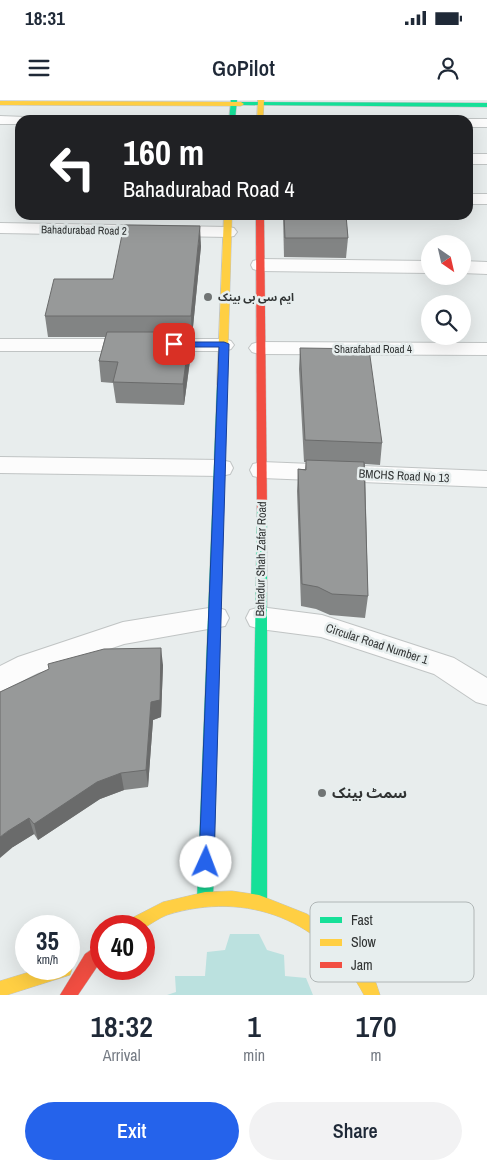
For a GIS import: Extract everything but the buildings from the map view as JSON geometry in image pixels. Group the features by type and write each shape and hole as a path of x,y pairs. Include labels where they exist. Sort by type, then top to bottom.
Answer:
{"street":[{"path":"177,104 188,100"},
{"path":"233,115 234,102"},
{"path":"260,115 261,102"},
{"path":"292,115 323,102"},
{"path":"0,103 177,104 323,102 487,105"},
{"path":"152,103 193,115"},
{"path":"0,120 15,120"},
{"path":"473,123 487,123"},
{"path":"473,159 487,159"},
{"path":"473,199 487,199"},
{"name":"Bahadur Shah Zafar Road","path":"259,902 262,470 260,220"},
{"path":"205,899 228,224"},
{"name":"Bahadurabad Road 2","path":"0,228 228,224"},
{"path":"260,265 421,267"},
{"path":"471,267 487,268"},
{"path":"0,345 224,344"},
{"name":"Sharafabad Road 4","path":"260,348 487,349"},
{"path":"0,464 221,468"},
{"name":"BMCHS Road No 13","path":"262,470 487,480"},
{"path":"0,680 28,665 123,633 215,618"},
{"name":"Circular Road Number 1","path":"260,618 322,626 444,666 487,693"},
{"path":"152,915 163,909 205,899 232,898 259,902 302,919 310,925"},
{"path":"68,995 90,963"},
{"path":"0,989 29,980"},
{"path":"365,982 372,995"}],"shaded area":[{"path":"230,934 259,934 267,950 284,955 285,976 306,978 313,995 167,995 176,992 175,976 205,976 207,952 225,950"}],"traffic: fast":[{"path":"232,115 234,100"},
{"path":"241,104 487,105"},
{"path":"205,899 222,385"},
{"path":"259,902 262,510"}],"traffic: slow":[{"path":"260,115 261,100"},
{"path":"0,103 241,104"},
{"path":"222,385 228,220"},
{"path":"152,915 163,909 205,899 232,898 259,902 302,919 310,925"},
{"path":"0,989 29,980"},
{"path":"365,982 372,995"}],"traffic: jam":[{"path":"260,220 262,510"},
{"path":"68,995 90,962"}],"place":[{"name":"ایم سی بی بینک","path":"208,297"},
{"name":"سمٹ بینک","path":"322,793"}],"route":[{"path":"174,344 224,344 206,862"}]}
